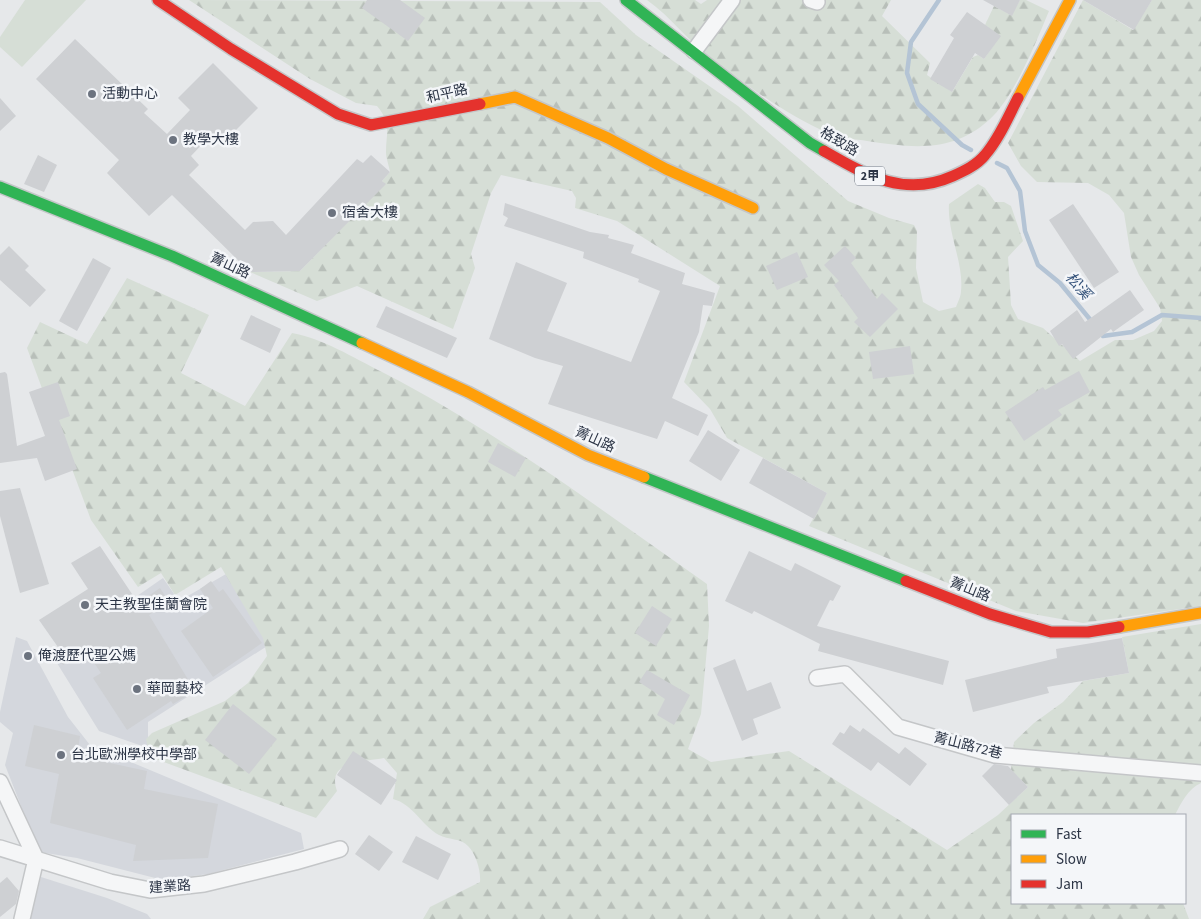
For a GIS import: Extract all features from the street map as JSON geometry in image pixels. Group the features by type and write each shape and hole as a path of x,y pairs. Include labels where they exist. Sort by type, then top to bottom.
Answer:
{"street":[{"name":"和平路","path":"158,0 231,49 338,114 371,125 515,96 608,138 666,169 753,208"},
{"name":"格致路","path":"626,0 810,143 879,180 908,186 936,184 964,171 985,156 1002,128 1070,0"},
{"path":"694,52 732,0"},
{"name":"菁山路","path":"0,186 172,256 468,392 588,455 990,614 1051,632 1088,632 1201,613"},
{"name":"菁山路72巷","path":"817,678 845,674 898,727 996,755 1201,773"},
{"path":"0,782 36,859 22,919"},
{"name":"建業路","path":"0,848 110,882 150,890 204,884 340,849"}],"shaded area":[{"name":"華岡藝校","path":"233,570 275,641 148,722 148,748 99,731 52,655 163,578 179,601"},
{"name":"台北歐洲學校中學部","path":"16,637 27,641 68,717 90,745 301,833 304,849 208,874 163,880 77,858 39,852 5,765 13,733 0,722 0,712"},
{"path":"41,877 107,898 147,914 151,919 30,919"}],"green space":[{"path":"25,0 86,0 22,67 0,47 0,37"},
{"path":"189,0 600,2 636,35 738,106 848,201 889,218 914,225 917,231 916,268 923,302 939,311 956,307 961,293 960,270 950,226 949,204 978,184 985,188 995,202 1004,202 1011,206 1023,241 1008,257 1011,305 1018,319 1043,328 1080,361 1115,340 1133,340 1154,331 1162,321 1160,308 1139,275 1131,257 1124,213 1109,195 1088,183 1037,182 1021,166 1008,143 1083,0 1133,30 1152,0 1201,0 1201,606 1083,623 1016,611 809,526 827,493 727,438 710,409 684,382 720,286 617,221 575,208 576,198 572,191 501,175 491,193 471,254 475,268 453,329 357,286 317,301 250,272 300,271 385,184 382,181 390,172 386,155 387,133 385,118 377,106 356,103 310,79"},
{"path":"647,0 695,0 701,4 707,0 891,0 882,16 930,63 927,75 952,92 973,57 978,55 984,59 1000,36 985,25 994,6 1011,15 1020,0 1026,0 1049,11 1016,84 989,120 975,131 961,138 931,146 916,146 839,137 814,127 754,90 712,59"},
{"path":"127,278 209,315 181,373 245,406 292,333 338,349 425,395 548,472 707,584 709,626 701,714 688,749 711,762 789,751 947,850 998,815 1028,787 1011,770 1014,742 1034,723 1063,702 1083,681 1129,673 1122,637 1201,624 1201,783 1182,801 1176,814 1011,814 1011,904 1183,904 1189,919 423,919 430,907 480,882 479,868 471,849 465,843 439,835 406,805 393,799 397,773 384,758 357,762 342,768 337,773 335,781 337,791 316,818 150,757 146,739 152,733 225,701 248,683 267,656 263,638 221,567 175,595 161,573 138,587 91,520 27,348 40,322 87,344"}],"building":[{"path":"367,0 400,0 425,18 408,41 362,8"},
{"path":"983,0 1020,0 1012,16"},
{"path":"1083,0 1152,0 1134,30"},
{"path":"967,12 1001,36 984,59 975,53 952,92 930,79 954,38 950,35"},
{"path":"75,39 148,109 144,113 167,134 190,110 178,98 213,63 258,108 221,145 211,135 191,156 199,165 189,175 245,230 253,222 273,221 286,235 357,159 363,163 371,155 390,172 382,181 386,184 300,271 250,272 172,195 149,216 107,173 119,160 36,79"},
{"path":"0,98 16,116 0,131"},
{"path":"38,155 57,165 44,192 24,184"},
{"path":"505,203 590,232 609,235 608,238 634,245 631,253 685,273 682,284 715,293 712,306 703,305 699,332 672,398 708,415 698,436 665,421 657,439 548,404 563,366 535,358 489,339 516,262 567,283 547,331 631,362 660,291 638,282 639,279 583,258 584,252 504,226 508,218 503,215"},
{"path":"1073,204 1119,272 1094,288 1049,220"},
{"path":"9,246 29,266 25,270 46,290 30,307 0,280 0,255"},
{"path":"845,246 856,258 851,263 877,299 882,293 898,309 870,337 854,322 858,318 834,285 839,281 824,265"},
{"path":"797,252 808,277 777,290 766,266"},
{"path":"93,258 111,268 77,331 59,321"},
{"path":"1130,290 1144,310 1113,332 1111,329 1073,359 1062,344 1059,346 1050,331 1077,310 1085,322"},
{"path":"386,306 457,338 447,358 376,327"},
{"path":"251,315 281,329 270,353 240,339"},
{"path":"910,346 914,374 873,379 869,352"},
{"path":"1079,371 1090,392 1058,410 1062,415 1024,441 1005,412 1043,387 1045,390"},
{"path":"5,372 7,374 17,446 45,436 29,392 58,382 70,416 59,420 77,469 45,481 37,458 0,463 0,373"},
{"path":"708,430 740,450 721,481 689,461"},
{"path":"498,443 526,458 515,477 488,462"},
{"path":"763,458 827,493 814,519 749,483"},
{"path":"20,488 49,584 20,593 0,516 0,491"},
{"path":"100,546 138,603 160,588 169,602 149,615 195,691 173,704 171,701 127,730 93,678 101,673 86,651 63,665 55,654 60,650 39,620 88,589 71,563"},
{"path":"749,551 791,571 795,563 841,586 833,601 830,600 817,626 949,661 943,685 818,651 820,644 754,611 752,614 725,601"},
{"path":"211,581 219,592 223,589 262,643 213,677 181,631 213,608 200,589"},
{"path":"652,606 672,619 656,646 635,633"},
{"path":"1122,638 1129,673 1047,687 1049,693 973,712 965,680 1057,658 1056,649"},
{"path":"735,659 747,691 771,682 781,708 753,719 758,734 742,741 713,668"},
{"path":"647,670 690,695 674,725 657,715 665,699 639,682"},
{"path":"233,704 277,739 249,774 205,740"},
{"path":"34,725 80,736 77,756 147,771 144,789 218,804 208,858 133,861 136,845 50,823 59,774 25,766"},
{"path":"850,725 860,732 863,728 899,754 905,747 927,764 910,786 878,762 871,771 832,744 840,732 844,734"},
{"path":"353,751 397,780 381,805 337,775"},
{"path":"994,764 1008,766 1028,787 1009,805 982,776"},
{"path":"369,835 393,852 379,871 355,854"},
{"path":"416,836 451,854 438,880 402,862"},
{"path":"7,877 19,891 16,904 0,917 0,883"}],"waterway":[{"name":"松溪","path":"939,0 911,42 907,73 918,104 962,145 971,150"},
{"name":"松溪","path":"997,163 1007,168 1020,191 1025,231 1038,265 1060,283 1093,323"},
{"name":"松溪","path":"1099,331 1103,336 1132,332 1162,315 1201,318"}],"traffic: fast":[{"path":"626,0 810,143 824,151"},
{"path":"0,187 172,256 362,343"},
{"path":"644,477 906,581"}],"traffic: slow":[{"path":"1018,98 1070,0"},
{"path":"480,104 515,97 608,138 666,169 753,208"},
{"path":"362,343 468,392 588,455 644,477"},
{"path":"1119,627 1201,613"}],"traffic: jam":[{"path":"158,0 231,49 338,114 371,125 480,104"},
{"path":"824,151 855,168 886,181 918,185 935,182 962,172 982,159 999,135 1018,98"},
{"path":"906,581 990,614 1051,632 1088,632 1119,627"}],"place":[{"name":"活動中心","path":"92,94"},
{"name":"教學大樓","path":"173,140"},
{"name":"宿舍大樓","path":"332,213"},
{"name":"天主教聖佳蘭會院","path":"85,605"},
{"name":"俺渡歷代聖公媽","path":"28,656"},
{"name":"華岡藝校","path":"137,689"},
{"name":"台北歐洲學校中學部","path":"61,755"}]}
